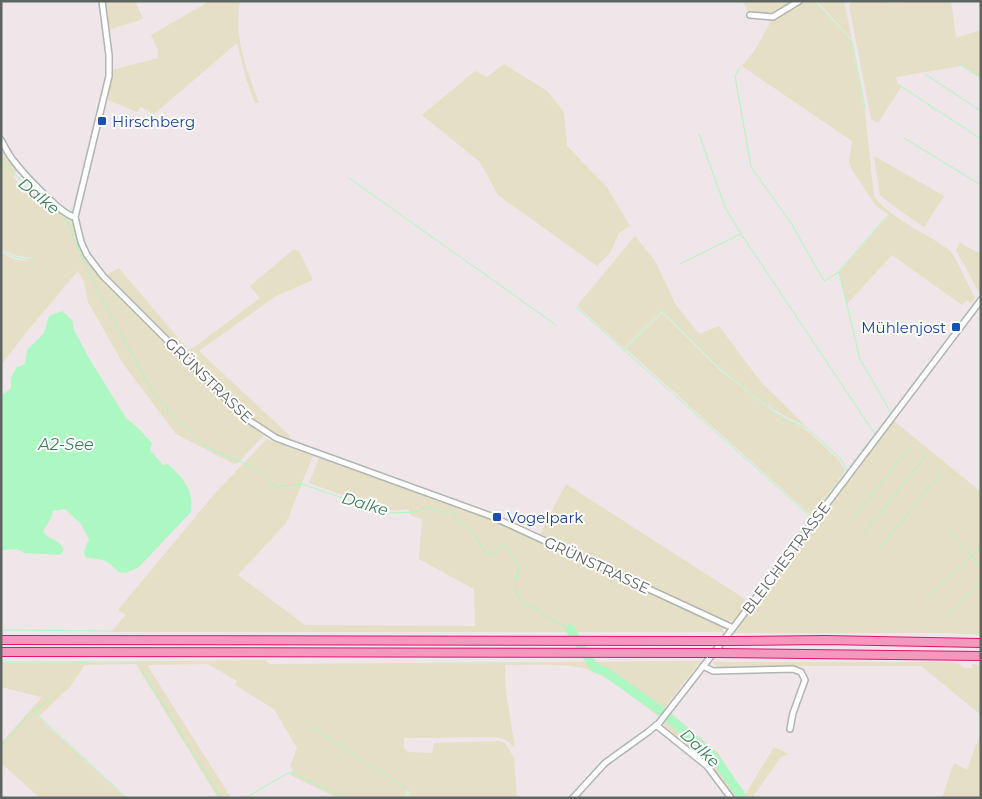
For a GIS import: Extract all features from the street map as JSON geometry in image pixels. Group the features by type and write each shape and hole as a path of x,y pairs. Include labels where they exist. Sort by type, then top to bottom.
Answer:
{"highway":[{"path":"1,640 826,640 981,643"},
{"path":"1,652 720,653 981,656"}],"street":[{"name":"GRÜNSTRASSE","path":"102,1 109,55 108,76 75,217 81,242 96,267 244,417 268,434 318,454 491,516 733,628"},
{"path":"750,15 774,17 799,1"},
{"path":"1,140 13,160 26,174 55,204 70,217 75,217"},
{"name":"BLEICHESTRASSE","path":"573,798 605,763 658,724 981,300"},
{"path":"703,666 713,671 794,669 801,672 805,680 793,713 790,729"},
{"path":"658,724 707,766 732,798"}],"shaded area":[{"path":"105,1 135,1 143,19 108,30"},
{"path":"210,1 240,1 238,27 242,53 259,103 255,103 246,79 237,43 153,115 140,107 137,112 108,100 112,70 158,58 158,50 151,35"},
{"path":"742,1 794,1 770,15 749,11"},
{"path":"802,1 814,1 851,41 865,112 874,196 880,204 898,218 948,249 954,256 975,298 971,303 967,300 962,305 892,255 847,304 839,272 889,215 876,206 852,170 849,162 852,141 741,64 743,65 755,50 771,21"},
{"path":"817,1 844,1 852,40"},
{"path":"852,1 898,3 910,1 951,1 956,38 981,30 981,78 961,64 961,66 896,77 898,85 901,87 878,123 871,119 849,5"},
{"path":"504,64 547,91 564,112 567,146 607,187 630,226 619,233 610,253 597,266 498,195 480,162 422,115 475,71 487,77"},
{"path":"1,144 18,168 13,177 33,201 41,193 73,221 78,243 85,256 102,277 242,419 264,435 239,462 234,464 176,434 124,365 88,302 84,281 78,271 1,365 1,252 18,260 26,261 35,258 18,256 1,248"},
{"path":"874,156 944,196 924,227 880,195"},
{"path":"635,236 655,261 676,305 699,334 719,326 760,381 806,426 766,404 747,390 662,310 624,348 577,306"},
{"path":"960,243 981,254 980,294 956,250"},
{"path":"294,249 299,251 313,280 276,296 199,351 290,436 288,441 246,415 106,275 119,268 189,351 260,298 250,286"},
{"path":"662,313 721,371 776,414 808,431 839,460 845,471 812,516 626,349"},
{"path":"894,421 981,492 981,635 950,633 733,633"},
{"path":"267,439 313,456 286,523 238,575 305,625 475,626 474,589 419,559 422,519 410,515 409,509 387,511 309,483 319,458 490,519 721,625 724,632 111,632 126,615 118,610 216,492"},
{"path":"566,484 748,601 735,620 725,621 539,536"},
{"path":"265,660 269,664 701,661 658,716 614,683 587,669 559,665 505,665 506,691 515,748 506,740 497,737 404,738 404,748 407,752 432,753 434,743 498,741 505,743 514,758 517,798 411,798 408,790 405,791 408,798 338,798 290,775 293,769 290,766 297,748 274,709 235,685 237,681 208,664 147,665 230,796 218,798 136,664 85,665 70,687 38,717 126,798 40,798 1,763 1,743 42,697 1,687 1,663"},
{"path":"713,662 949,662 958,663 964,668 973,668 971,664 981,665 981,715 921,666 802,666 718,669"},
{"path":"672,714 718,753 745,795 774,747 789,754 781,757 752,798 734,798 709,764 665,728 664,723"},
{"path":"981,732 981,798 942,798 954,763 967,770"}],"water":[{"name":"A2-See","path":"62,311 72,320 74,330 89,358 126,418 152,443 150,450 163,465 168,464 179,475 187,485 191,497 191,512 139,567 125,573 121,573 102,560 85,557 84,551 89,539 81,524 65,509 53,511 43,531 61,545 64,550 60,555 24,553 17,549 1,550 2,395 11,388 11,378 16,368 25,364 27,350 44,333 49,316"}],"waterway":[{"path":"99,1 103,36"},
{"path":"815,1 852,42 865,108"},
{"path":"961,65 981,78"},
{"path":"740,67 735,76 751,167 791,223 824,281 839,272 860,359 891,413 822,504"},
{"path":"925,74 981,111"},
{"path":"899,85 981,139"},
{"path":"88,173 101,123"},
{"path":"680,264 741,234 725,207 699,134"},
{"path":"904,138 981,185"},
{"name":"Dalke","path":"1,162 16,175 32,194 65,217 79,251 108,310 154,394 205,446 261,471 276,487 302,484 387,513 417,512 425,507 437,509 441,512 454,512 456,519 475,536 487,554 497,553 502,546 506,546 519,567 516,578 516,591 524,604 537,609 552,620 570,629"},
{"path":"349,178 556,325"},
{"path":"839,271 888,215"},
{"path":"741,234 875,434"},
{"path":"1,249 16,257 34,259"},
{"path":"576,307 811,517"},
{"path":"624,350 662,311 722,370 776,413 789,421 807,428 841,459 847,471"},
{"path":"849,523 910,447"},
{"path":"863,535 928,453"},
{"path":"880,548 941,472"},
{"path":"948,529 981,568"},
{"path":"924,600 981,547"},
{"path":"946,616 981,582"},
{"name":"Dalke","path":"570,629 595,668 604,671 661,711 715,758 743,798"},
{"path":"1,630 111,631"},
{"path":"1,662 89,662"},
{"path":"141,669 221,798"},
{"path":"1,748 30,713 51,698"},
{"path":"33,711 127,798"},
{"path":"312,727 405,788 410,798"},
{"path":"569,798 600,763 626,744"},
{"path":"245,798 288,773 293,773 344,798"}],"place":[{"name":"Hirschberg","path":"102,121"},
{"name":"Mühlenjost","path":"956,327"},
{"name":"Vogelpark","path":"497,517"}]}
